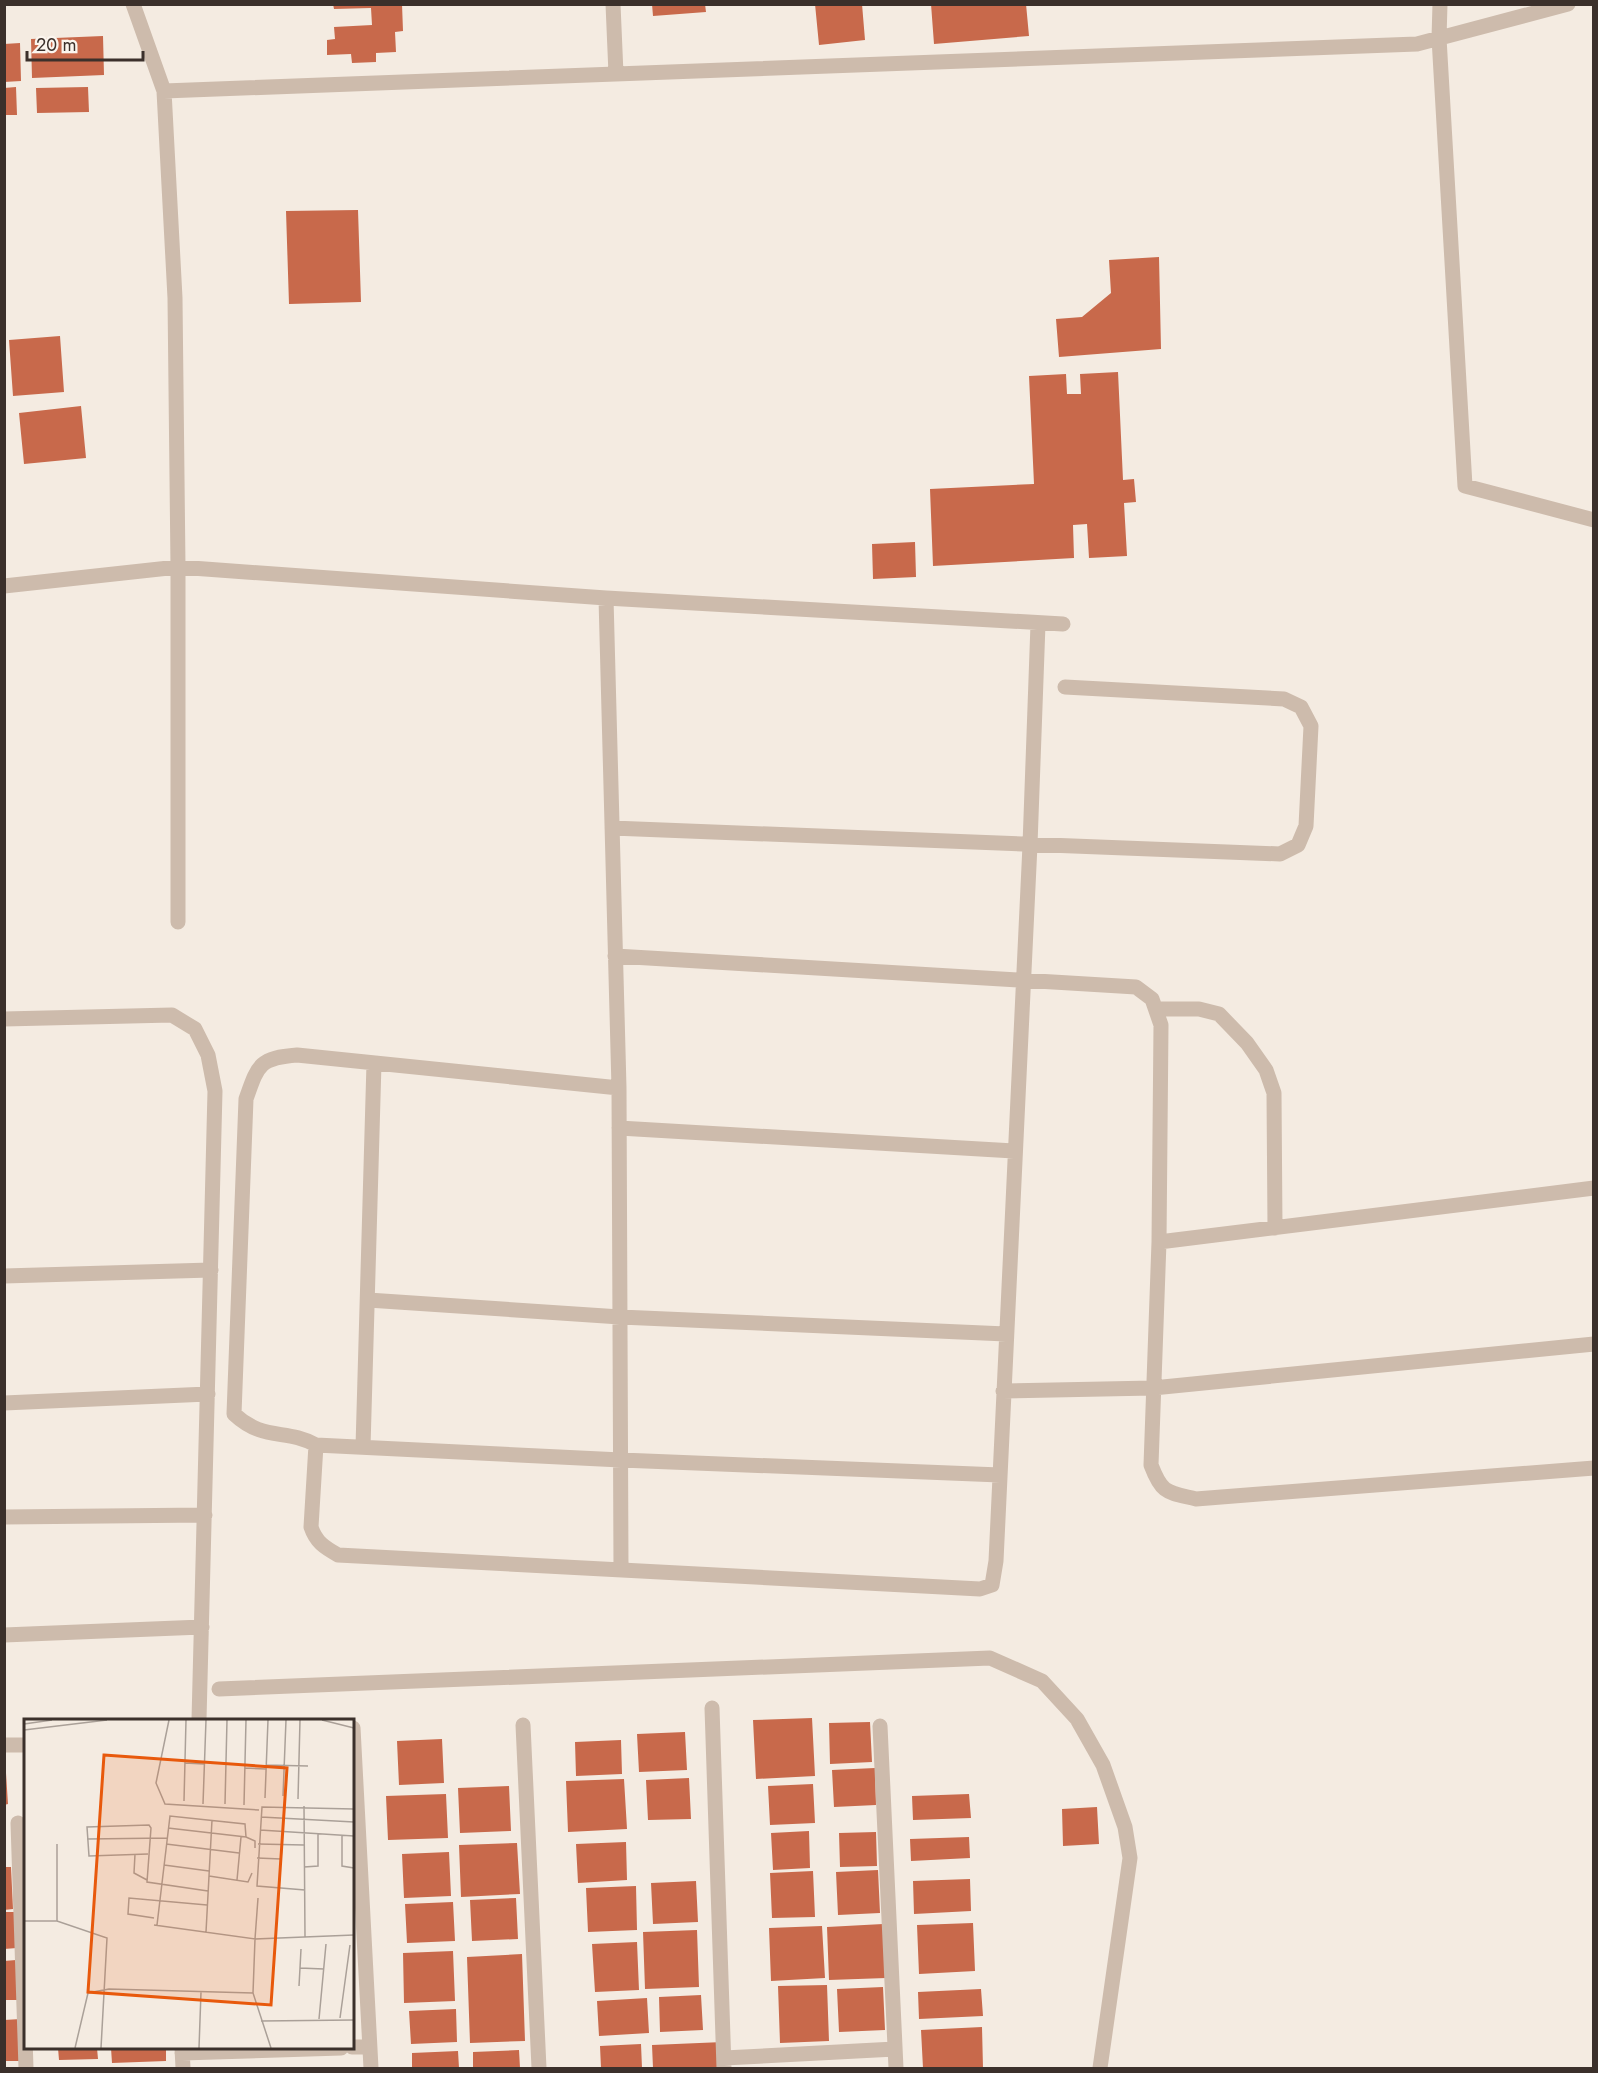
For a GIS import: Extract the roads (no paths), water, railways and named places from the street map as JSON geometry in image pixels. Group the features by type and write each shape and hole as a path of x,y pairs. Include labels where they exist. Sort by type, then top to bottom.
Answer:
{"street":[{"path":"132,4 164,91 175,298 178,922"},
{"path":"613,4 616,74"},
{"path":"1440,4 1439,38 1465,486 1593,520"},
{"path":"164,91 1417,44 1568,4"},
{"path":"4,586 178,567 606,598 1063,624"},
{"path":"606,598 619,1088 621,1570"},
{"path":"316,1444 311,1527 314,1537 322,1546 338,1555 980,1589 992,1585 996,1561 1038,624"},
{"path":"612,828 1280,854 1298,845 1306,826 1311,726 1300,707 1284,699 1065,687"},
{"path":"615,956 1136,987 1152,999 1161,1025 1160,1242 1152,1465 1158,1484 1171,1493 1196,1499 1593,1468"},
{"path":"1156,1009 1199,1009 1219,1014 1247,1043 1266,1070 1274,1094 1275,1228"},
{"path":"4,1019 172,1015 195,1029 208,1055 215,1091 199,1719"},
{"path":"619,1088 297,1055 274,1057 256,1070 246,1099 234,1414 244,1423 261,1432 306,1439 316,1444 621,1460 1000,1475"},
{"path":"363,1447 374,1063"},
{"path":"619,1128 1014,1151"},
{"path":"1160,1242 1593,1188"},
{"path":"4,1276 211,1270"},
{"path":"368,1300 620,1317 1006,1334"},
{"path":"1003,1391 1153,1388 1593,1344"},
{"path":"4,1403 208,1394"},
{"path":"4,1517 205,1515"},
{"path":"4,1635 202,1627"},
{"path":"219,1689 990,1658 1042,1681 1077,1719 1103,1765 1125,1827 1131,1858 1100,2068"},
{"path":"712,1708 724,2063 895,2049"},
{"path":"523,1725 539,2068"},
{"path":"880,1726 896,2068"},
{"path":"4,1745 24,1745"},
{"path":"354,1747 371,2068"},
{"path":"18,1823 24,2007"},
{"path":"354,2047 370,2047"},
{"path":"25,2049 26,2068"},
{"path":"183,2068 182,2050 262,2049"}]}
